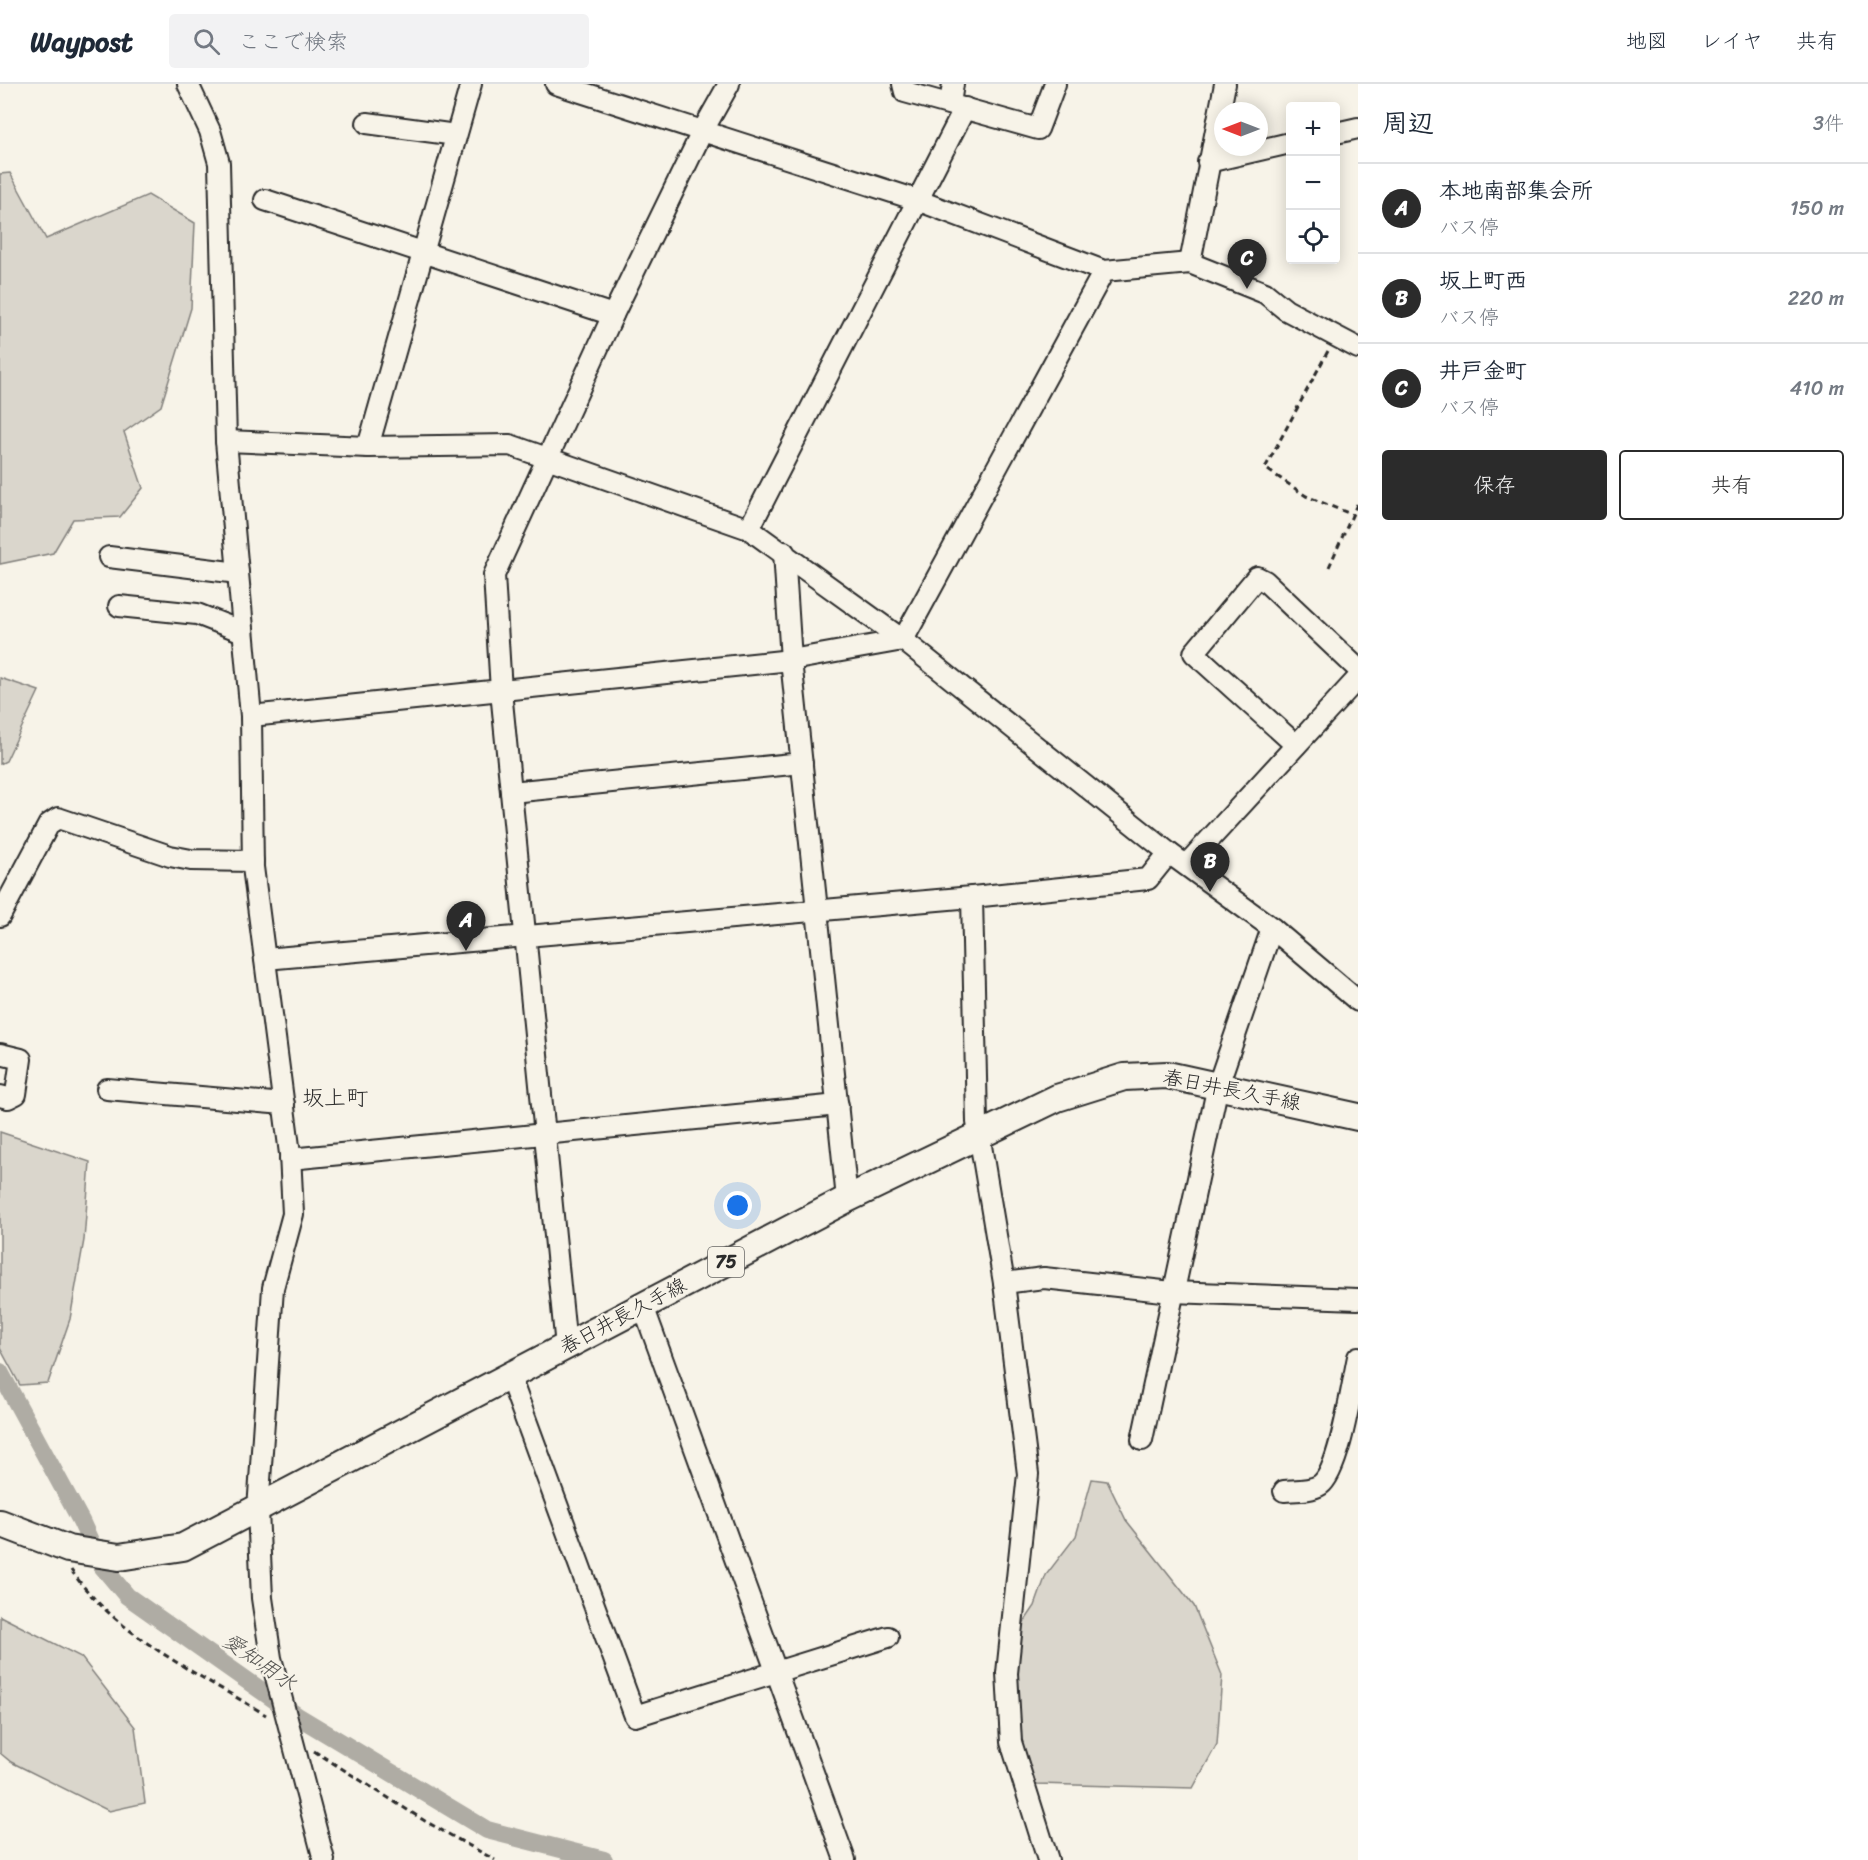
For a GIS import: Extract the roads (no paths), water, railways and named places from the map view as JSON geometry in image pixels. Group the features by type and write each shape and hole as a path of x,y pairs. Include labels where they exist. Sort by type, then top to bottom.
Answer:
{"main road":[{"name":"春日井長久手線","path":"0,1523 60,1546 119,1557 183,1547 258,1510 847,1199 1057,1098 1124,1077 1167,1075 1358,1117"}],"street":[{"path":"188,84 210,131 219,163 226,441 251,716 253,861 284,1104 293,1215 273,1288 258,1510 262,1598 271,1658 324,1860"},
{"path":"368,447 471,84"},
{"path":"556,84 916,201 1104,270 1190,263 1265,293 1286,310 1358,348"},
{"path":"566,1347 501,691 494,575 613,315 702,132 729,84"},
{"path":"903,84 905,92 1038,129 1055,84"},
{"path":"749,530 916,201 958,106 953,84"},
{"path":"1190,263 1208,162 1226,84"},
{"path":"367,123 456,135"},
{"path":"1340,132 1358,128"},
{"path":"1208,162 1286,144"},
{"path":"266,200 423,250 613,315"},
{"path":"903,640 1104,270"},
{"path":"226,441 368,447 510,445 547,456 749,530 783,552 903,640 1169,853 1272,928 1358,1000"},
{"path":"783,552 790,660 819,911 847,1199"},
{"path":"110,557 238,573"},
{"path":"1296,745 1194,653 1257,577 1265,581 1358,669"},
{"path":"119,606 197,614 243,632"},
{"path":"251,716 790,660 903,640"},
{"path":"1187,864 1358,678"},
{"path":"511,792 802,764"},
{"path":"0,916 49,824 58,818 170,856 191,860 253,861"},
{"path":"265,960 972,897 1148,879 1169,853"},
{"path":"972,897 977,1122 982,1134 1004,1283 1028,1474 1007,1673 1011,1742 1048,1860"},
{"path":"1142,1440 1218,1085 1272,928"},
{"path":"0,1054 21,1059 16,1094 8,1098 0,1096"},
{"path":"107,1089 284,1104"},
{"path":"290,1158 838,1105"},
{"path":"1004,1283 1044,1278 1172,1292 1358,1299"},
{"path":"643,1306 845,1860"},
{"path":"1284,1491 1319,1485 1329,1476 1337,1454 1358,1357"},
{"path":"510,1377 635,1716 777,1674 888,1637"}],"waterway":[{"name":"愛知用水","path":"0,1372 81,1521 101,1565 127,1596 299,1717 487,1830 604,1860"}],"place":[{"name":"井戸金町","path":"1247,289"},
{"name":"坂上町西","path":"1210,892"},
{"name":"本地南部集会所","path":"466,951"}],"district":[{"name":"坂上町","path":"335,1097"}]}
